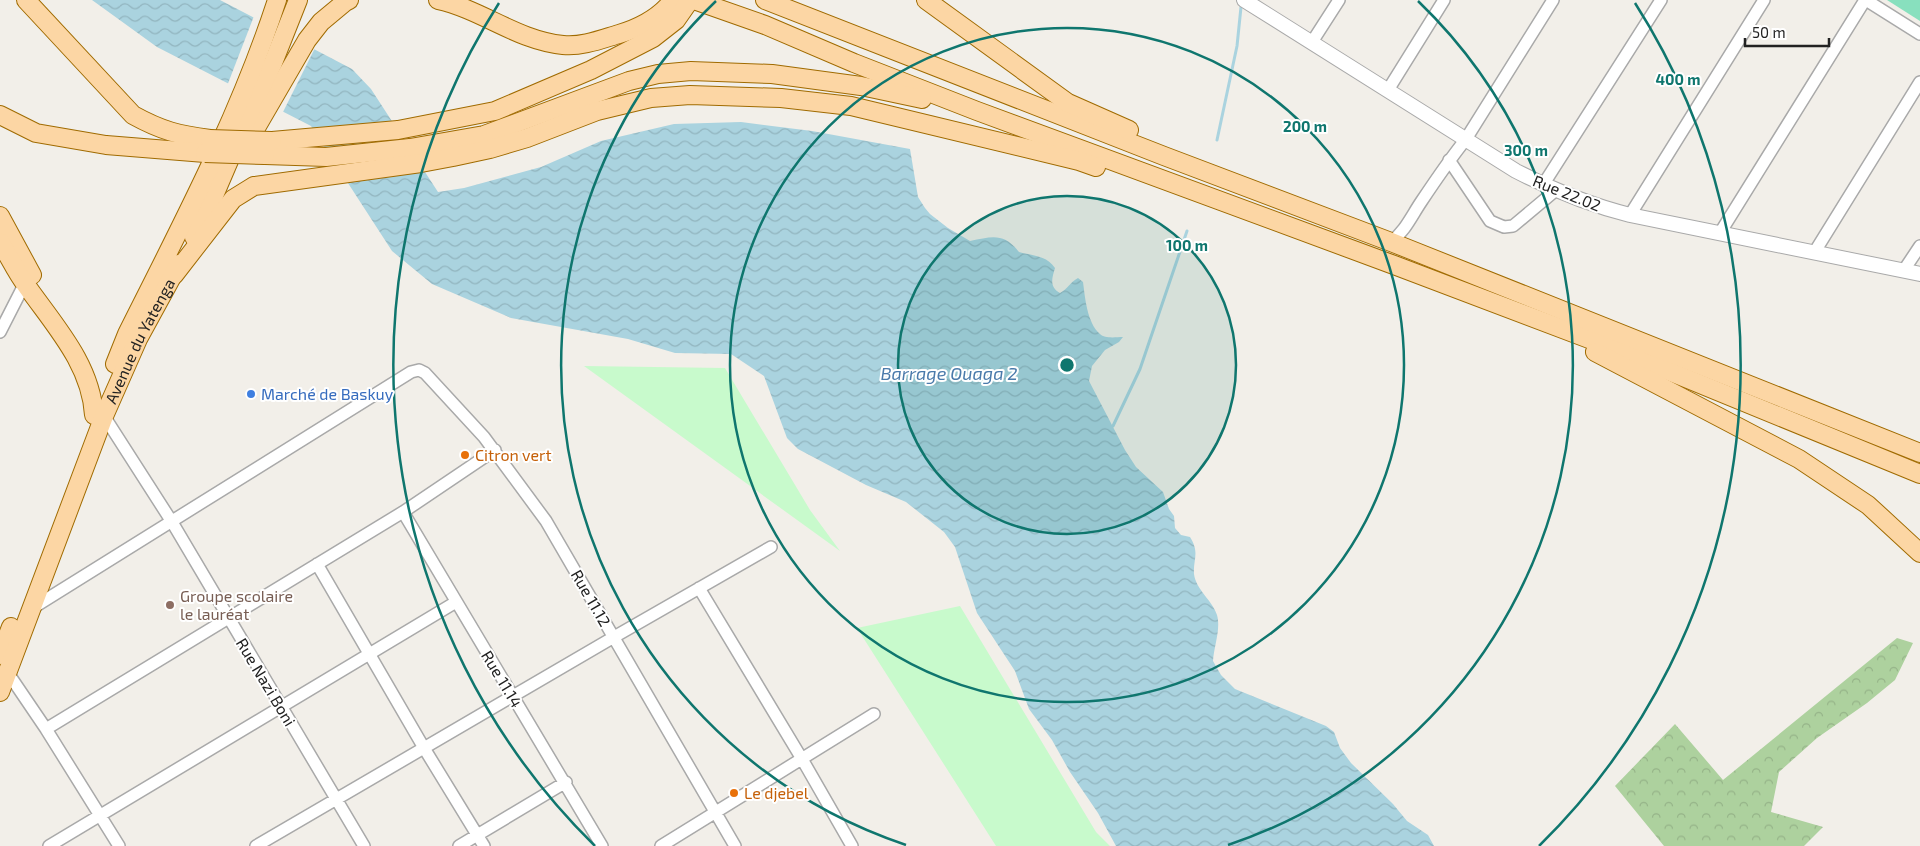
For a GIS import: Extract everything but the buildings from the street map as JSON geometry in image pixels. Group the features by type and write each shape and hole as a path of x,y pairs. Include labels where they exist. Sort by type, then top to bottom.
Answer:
{"main road":[{"path":"26,0 133,115 156,128 208,146"},
{"name":"Avenue du Yatenga","path":"0,692 31,610 127,334 219,150 255,100 270,22 277,0"},
{"name":"Avenue du Yatenga","path":"2,649 99,415 213,198 273,63 298,0"},
{"path":"255,100 321,22 349,0"},
{"path":"438,0 458,4 521,36 564,46 593,42 632,30 669,16 690,0"},
{"path":"268,148 314,138 398,130 495,111 598,66 653,38 669,16 673,0"},
{"path":"694,0 765,25 854,63 977,111 1605,345 1920,474"},
{"path":"765,0 1391,242 1920,453"},
{"path":"926,0 1068,103 1221,169 1291,204"},
{"path":"0,115 36,133 106,145 268,148 326,157 410,148 484,135 629,81 658,74 691,71 772,74 861,86 977,111"},
{"path":"174,274 233,198 254,186 421,163 490,149 527,138 597,111 651,98 690,95 781,98 851,106 1079,161 1196,203 1276,222"},
{"path":"0,216 18,247 56,325 85,374 99,415"},
{"path":"3,252 56,325"},
{"path":"1517,312 1799,458 1868,505 1920,553"}],"street":[{"name":"Rue 22.02","path":"1244,0 1516,171 1550,188 1604,209 1920,274"},
{"path":"1312,42 1339,0"},
{"path":"1388,90 1444,0"},
{"path":"1391,242 1408,225 1414,212 1449,160 1466,139 1554,0"},
{"path":"1449,160 1490,221 1504,227 1513,226 1550,188 1661,0"},
{"path":"1630,215 1764,0"},
{"path":"1720,233 1866,0 1920,34"},
{"path":"1814,252 1920,82"},
{"path":"1904,270 1920,246"},
{"path":"0,332 25,284"},
{"name":"Rue 11.12","path":"172,522 411,372 419,370 425,373 496,450 546,521 735,846"},
{"name":"Rue Nazi Boni","path":"99,415 172,522 364,846"},
{"path":"46,729 403,512 496,450"},
{"name":"Rue 11.14","path":"403,512 512,696 566,782 602,846"},
{"path":"31,610 172,522"},
{"path":"256,846 614,636 771,547"},
{"path":"317,564 424,748 484,846"},
{"path":"699,588 852,846"},
{"path":"49,846 456,602"},
{"path":"8,673 46,729 119,846"},
{"path":"661,846 874,714"},
{"path":"459,846 566,782"}],"green space":[{"path":"1887,0 1920,0 1920,21"},
{"path":"584,366 725,368 810,510 840,551"},
{"path":"960,606 1096,832 1110,846 996,846 857,628"},
{"path":"1897,638 1913,643 1895,680 1867,703 1817,738 1779,772 1771,812 1823,827 1804,846 1664,846 1615,786 1675,724 1723,780"}],"water":[{"name":"Barrage Ouaga 2","path":"92,0 220,0 352,69 371,89 438,192 464,188 541,167 601,141 674,124 741,122 812,131 910,149 918,197 930,214 948,228 970,241 997,237 1008,241 1019,252 1048,261 1055,268 1052,279 1053,285 1060,293 1078,278 1083,282 1087,310 1096,329 1105,337 1123,337 1119,342 1105,350 1092,366 1089,381 1125,450 1136,467 1163,492 1169,509 1174,516 1175,528 1181,535 1190,537 1195,547 1195,580 1217,615 1218,632 1213,661 1221,675 1235,689 1326,726 1334,732 1340,748 1351,763 1393,804 1407,821 1428,835 1434,846 1116,846 1098,813 1070,772 1052,740 1029,709 1015,671 977,613 955,547 944,532 906,502 866,485 798,449 787,438 764,376 731,354 675,353 628,339 511,318 432,284 392,251 311,126 157,47"}],"pier":[{"path":"254,16 315,48 282,114 227,86"}],"waterway":[{"path":"1217,140 1237,46 1241,7"},
{"path":"1113,426 1140,369 1187,231"}],"place":[{"name":"Marché de Baskuy","path":"251,394"},
{"name":"Citron vert","path":"465,455"},
{"name":"Groupe scolaire le lauréat","path":"170,605"},
{"name":"Le djebel","path":"734,793"}]}
